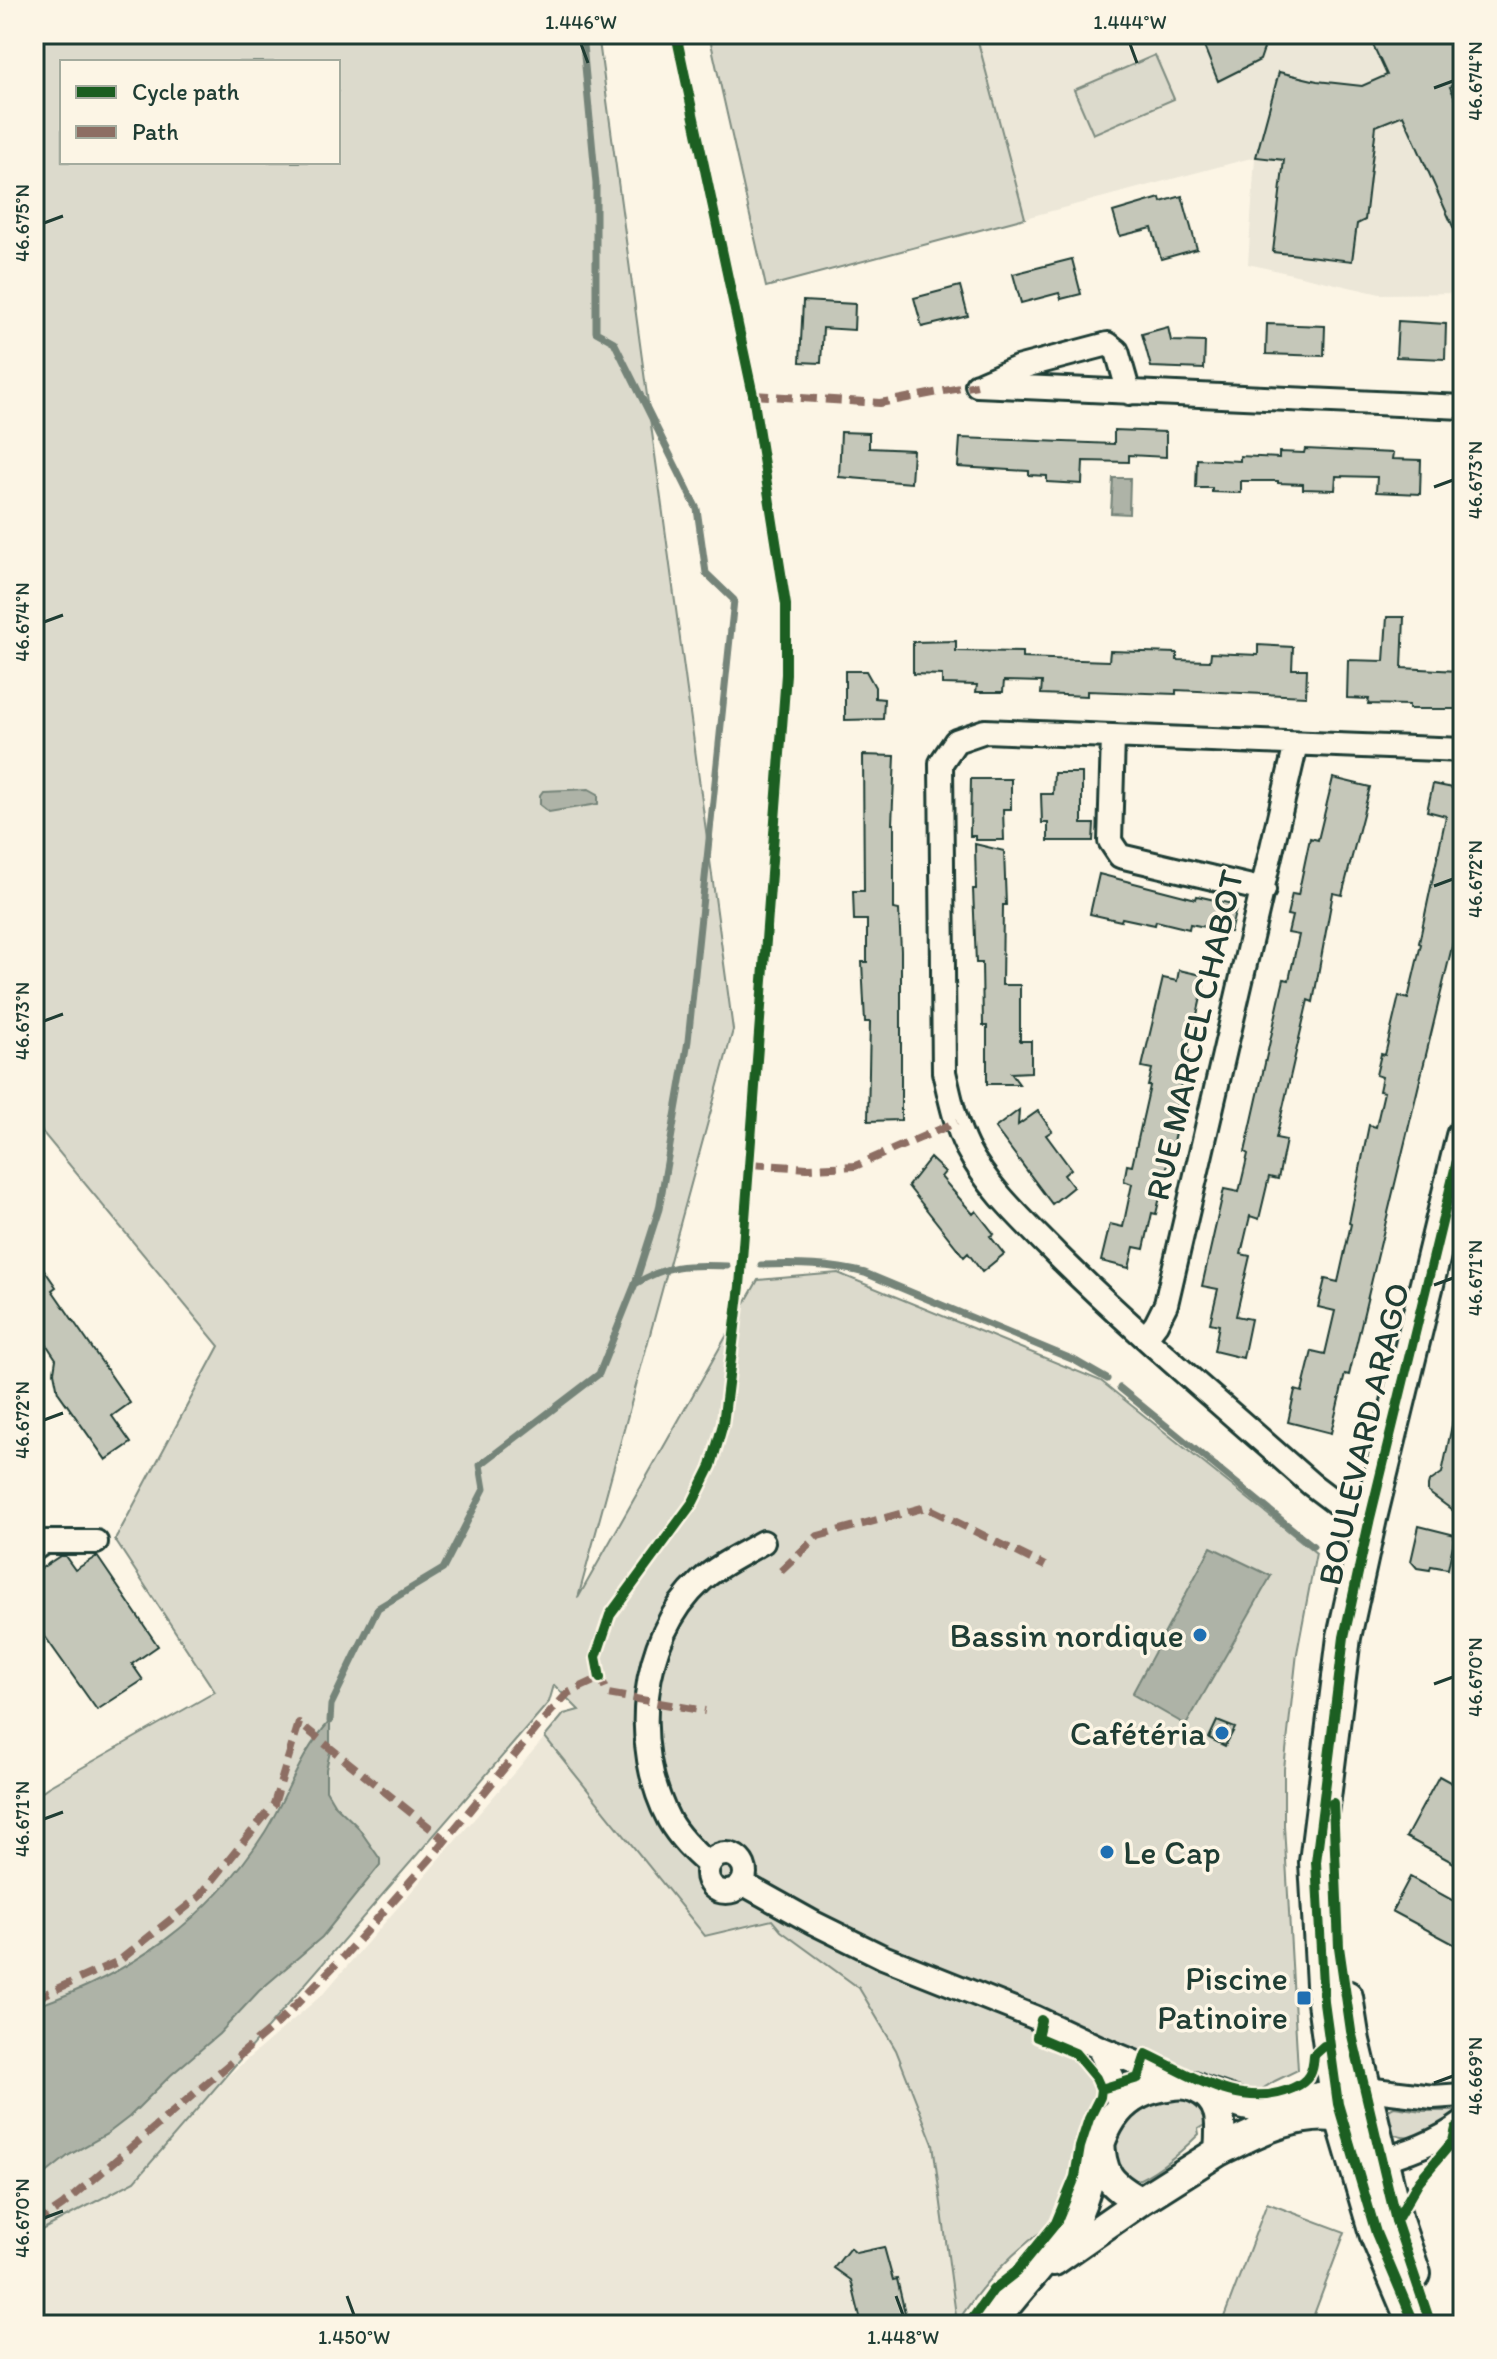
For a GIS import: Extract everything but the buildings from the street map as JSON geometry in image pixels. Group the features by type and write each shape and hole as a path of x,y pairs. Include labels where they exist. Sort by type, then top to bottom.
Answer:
{"main road":[{"name":"BOULEVARD ARAGO","path":"1415,2325 1376,2233 1369,2163 1324,2002 1316,1862 1344,1637 1463,1136"},
{"name":"BOULEVARD ARAGO","path":"1369,2163 1396,2221 1431,2325"}],"street":[{"path":"1129,393 1117,351 1108,344 1017,368 977,385 1129,393 1463,407"},
{"path":"1370,1518 1348,1512 1311,1484 1090,1288 1005,1202 966,1145 944,1072 941,763 956,741 985,731 1463,750"},
{"name":"RUE MARCEL CHABOT","path":"1113,737 1110,841 1120,856 1264,890"},
{"name":"RUE MARCEL CHABOT","path":"1146,1337 1166,1304 1296,744"},
{"path":"34,1549 44,1542 96,1542"},
{"path":"763,1542 701,1580 676,1610 648,1679 645,1707 650,1756 659,1794 669,1820 685,1844 709,1865 718,1856 736,1857 744,1866 742,1883 883,1957 1244,2105 1259,2108 1354,2104 1463,2095"},
{"path":"1098,2047 1113,2078 1119,2107"},
{"path":"992,2325 1037,2273 1071,2225 1100,2139 1119,2107 1147,2090 1194,2086 1217,2104 1221,2123 1219,2151"},
{"path":"1037,2273 1140,2201 1219,2151 1285,2122 1354,2104"},
{"path":"1369,2163 1434,2141 1463,2123"},
{"path":"1100,2139 1101,2162 1110,2181 1140,2201"}],"shaded area":[{"path":"34,34 598,34 733,1030 578,1598 758,1280 838,1273 1101,1381 1316,1553 1297,1653 1284,1769 1284,1825 1298,2070 1198,2129 1199,2134 1150,2174 1131,2183 1121,2178 1051,2224 1010,2258 974,2298 957,2323 933,2144 896,2050 859,1988 781,1931 772,1920 705,1936 545,1737 564,1714 579,1710 554,1685 549,1702 135,2181 34,2234 34,1797 215,1692 115,1540 219,1346 34,1122"},
{"path":"709,34 976,34 1025,218 766,287"},
{"path":"976,34 1463,34 1463,293 1380,294 1248,264 1255,157 1025,218"},
{"path":"1155,55 1174,99 1093,134 1074,90"},
{"path":"1113,478 1130,478 1129,514 1111,513"},
{"path":"589,789 598,794 598,804 549,812 540,805 543,791"},
{"name":"Bassin nordique","path":"1211,1547 1271,1576 1186,1725 1132,1694"},
{"path":"330,1721 326,1790 335,1805 357,1826 380,1859 380,1865 322,1937 259,1991 219,2034 171,2075 129,2117 107,2134 69,2155 34,2183 34,2007 69,1994 135,1960 165,1940 219,1892 265,1832 302,1761"},
{"path":"545,1737 705,1936 772,1920 781,1931 859,1987 896,2050 933,2144 956,2325 34,2325 34,2235 120,2169 323,1994"},
{"path":"1394,2107 1463,2111 1463,2115 1424,2135 1405,2137 1385,2130 1383,2113"},
{"path":"1267,2203 1345,2232 1310,2325 1221,2325"}],"waterway":[{"path":"330,1721 331,1705 378,1608 443,1569 484,1489 480,1465 599,1374 635,1284 659,1209 688,1041 734,600 706,573 697,509 614,342 596,332 596,184 582,34"},
{"path":"761,1265 814,1265 865,1273 1074,1360 1107,1379"},
{"path":"635,1284 669,1269 727,1266"},
{"path":"1120,1388 1313,1546"}],"marked path":[{"path":"753,395 880,403 977,385"},
{"path":"750,1164 807,1168 855,1166 957,1122"},
{"path":"781,1571 818,1536 926,1507 1045,1566"},
{"path":"599,1673 608,1694 705,1711"},
{"path":"34,2225 63,2205 279,2022 344,1956 430,1859 568,1693 600,1678"},
{"path":"34,1995 43,1995 119,1961 200,1896 274,1804 299,1723 445,1840"}],"cycle path":[{"path":"600,1678 596,1657 610,1615 693,1502 711,1466 723,1424 740,1286 786,674 786,605 753,395 676,34"},
{"path":"1415,2325 1376,2233 1338,2104 1324,2002 1316,1862 1344,1637 1463,1136"},
{"path":"1333,1803 1339,1947 1351,2031 1396,2221 1431,2325"},
{"path":"968,2325 993,2290 1016,2272 1056,2223 1075,2177 1089,2119 1100,2097 1101,2089 1096,2078 1075,2053 1037,2037 1041,2020"},
{"path":"1101,2089 1138,2078 1146,2054 1217,2088 1236,2093 1274,2094 1293,2088 1306,2079 1314,2055 1324,2046"},
{"path":"1396,2221 1419,2181 1453,2141 1456,2128"}],"place":[{"name":"Bassin nordique","path":"1200,1635"},
{"name":"Cafétéria","path":"1222,1733"},
{"name":"Le Cap","path":"1107,1852"},
{"name":"Piscine Patinoire","path":"1304,1998"}]}
